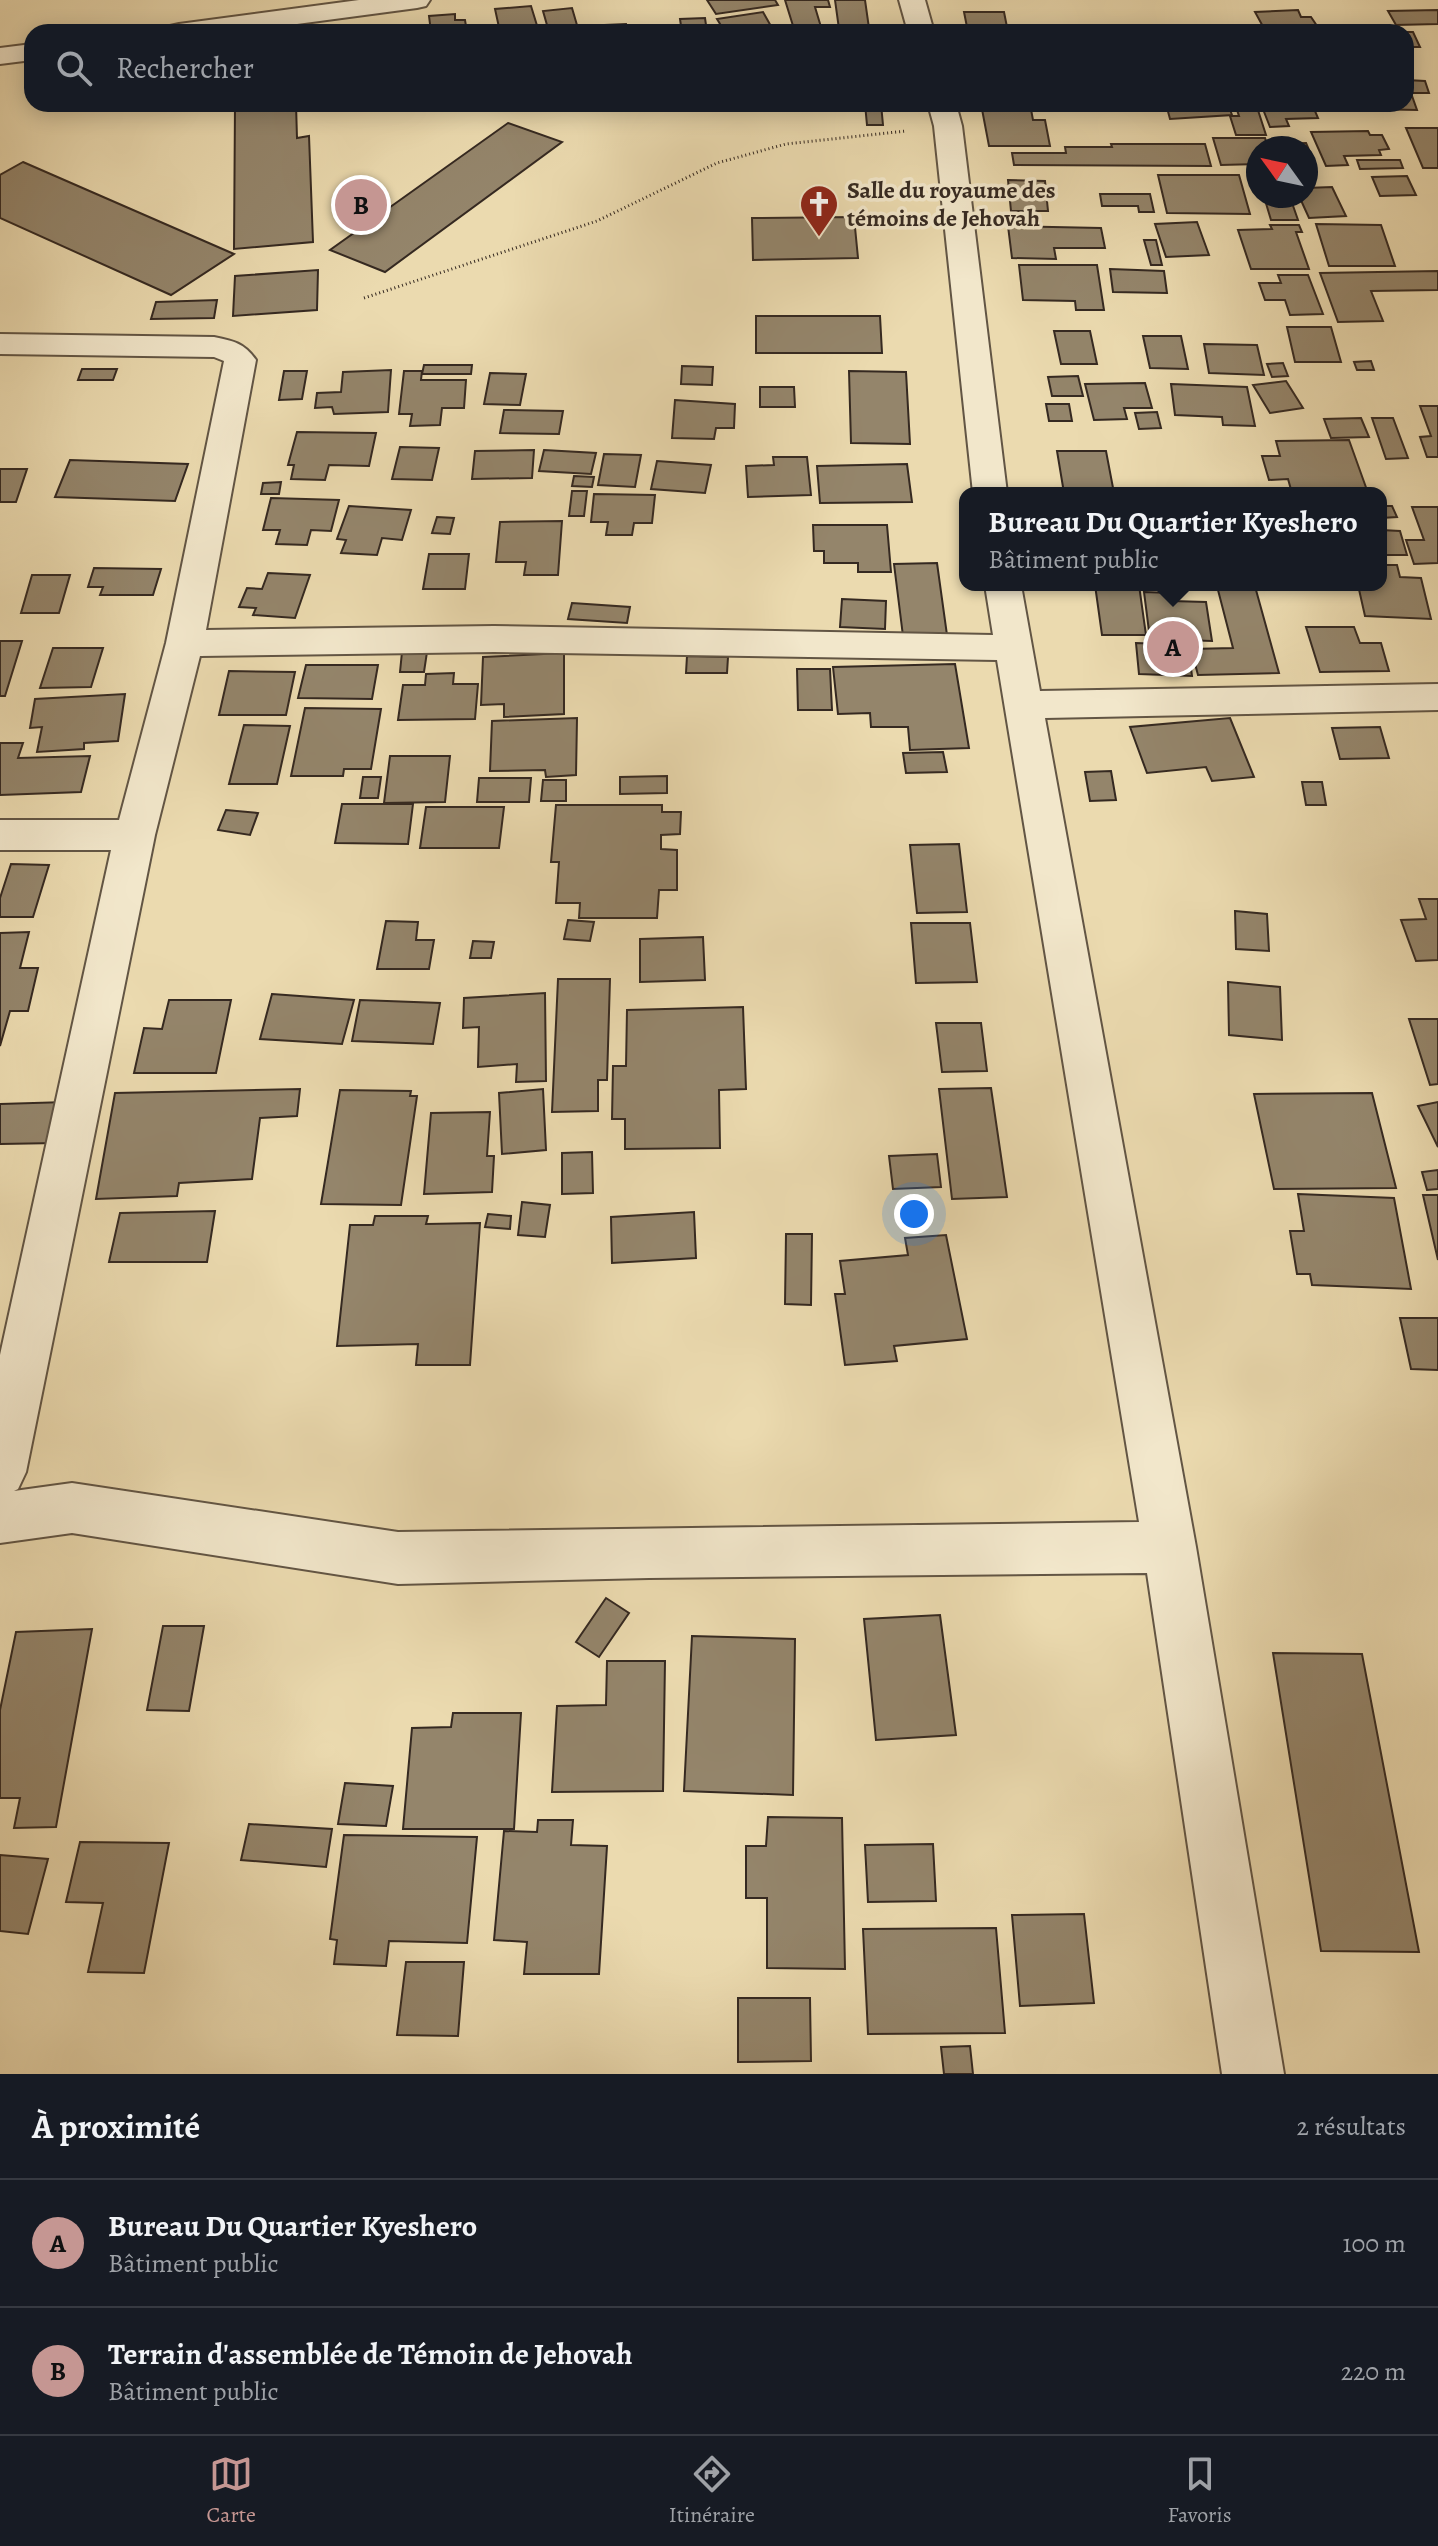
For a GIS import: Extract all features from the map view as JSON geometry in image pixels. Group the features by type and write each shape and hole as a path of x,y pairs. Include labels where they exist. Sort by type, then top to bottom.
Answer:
{"street":[{"path":"238,24 417,0"},
{"path":"912,0 919,24"},
{"path":"0,56 24,53"},
{"path":"945,115 989,487"},
{"path":"0,344 214,347 231,350 240,360 185,643 135,835 0,1472"},
{"path":"1004,591 1170,1547 1253,2074"},
{"path":"185,643 494,639 1014,648"},
{"path":"1024,705 1438,697"},
{"path":"0,835 135,835"},
{"path":"0,1518 72,1508 398,1558 649,1552 1170,1547"}],"path":[{"path":"364,298 597,221 717,163 786,144 945,115"}],"building":[{"path":"707,0 775,0 778,5 716,14"},
{"path":"785,0 828,0 830,7 815,7 820,24 792,24"},
{"path":"835,0 865,0 868,24 838,24"},
{"path":"531,6 537,24 498,24 495,9"},
{"path":"572,8 577,24 547,24 543,11"},
{"path":"1298,10 1301,17 1311,17 1316,24 1262,24 1255,12"},
{"path":"1438,10 1438,24 1395,24 1388,11"},
{"path":"763,12 770,24 720,24 717,19"},
{"path":"964,12 1004,12 1006,24 966,24"},
{"path":"455,14 455,20 465,20 466,24 430,24 429,16"},
{"path":"705,18 706,24 681,24 680,19"},
{"path":"1414,80 1425,81 1429,93 1414,93"},
{"path":"235,112 296,112 297,138 309,136 313,242 234,249"},
{"path":"866,112 882,112 883,125 867,125"},
{"path":"983,112 1032,112 1033,120 1045,120 1050,146 989,146"},
{"path":"1168,112 1231,112 1232,115 1170,119"},
{"path":"1238,112 1259,112 1266,135 1236,135 1230,116 1239,116"},
{"path":"1264,112 1315,112 1318,118 1286,119 1289,126 1270,127"},
{"path":"508,123 562,142 385,272 330,250"},
{"path":"1406,128 1438,128 1438,168 1423,168"},
{"path":"1368,131 1370,135 1382,135 1389,149 1379,150 1381,155 1344,156 1348,165 1326,166 1318,148 1318,136 1313,136 1311,132"},
{"path":"1213,138 1246,138 1246,164 1221,165"},
{"path":"1111,144 1205,144 1211,166 1014,165 1012,153 1066,153 1065,147 1112,147"},
{"path":"1357,160 1400,160 1403,168 1360,169"},
{"path":"23,162 234,254 171,295 0,218 0,175"},
{"path":"1158,175 1239,175 1250,214 1167,213"},
{"path":"1407,176 1416,195 1380,196 1372,177"},
{"path":"1008,180 1045,181 1048,211 1011,211"},
{"path":"1332,187 1346,216 1309,218 1304,208 1318,208 1318,188"},
{"path":"1100,194 1150,194 1154,212 1139,212 1138,206 1102,206"},
{"path":"1267,208 1294,208 1298,220 1271,220"},
{"path":"854,217 858,258 753,260 752,218"},
{"path":"1197,222 1209,255 1166,257 1155,224"},
{"path":"1316,224 1381,225 1395,266 1329,266"},
{"path":"1270,225 1299,225 1302,232 1296,232 1309,269 1251,269 1238,230 1272,229"},
{"path":"1008,226 1101,228 1105,248 1054,248 1056,259 1012,258"},
{"path":"1144,240 1156,240 1162,265 1151,265"},
{"path":"1019,265 1097,265 1104,310 1076,310 1075,301 1023,300"},
{"path":"1110,269 1164,271 1167,293 1113,292"},
{"path":"318,270 317,310 233,316 235,276"},
{"path":"1438,271 1438,290 1371,291 1383,321 1338,322 1320,273"},
{"path":"1278,275 1308,275 1323,314 1290,315 1285,300 1265,300 1259,283 1281,283"},
{"path":"217,300 214,318 151,319 156,302"},
{"path":"756,316 880,316 882,353 756,353"},
{"path":"1287,327 1331,327 1341,362 1295,362"},
{"path":"1054,331 1090,331 1097,364 1061,364"},
{"path":"1143,336 1181,336 1188,369 1150,368"},
{"path":"1204,344 1257,345 1264,375 1209,373"},
{"path":"1371,361 1374,370 1357,370 1354,362"},
{"path":"1283,363 1288,376 1272,377 1267,364"},
{"path":"424,365 472,365 471,374 422,374"},
{"path":"682,366 713,367 712,385 681,384"},
{"path":"82,369 117,369 113,380 78,380"},
{"path":"391,370 388,412 334,414 332,407 315,408 317,393 341,392 343,372"},
{"path":"284,371 307,371 302,399 279,400"},
{"path":"404,371 422,371 421,380 466,380 464,408 442,408 440,425 410,426 412,414 399,414"},
{"path":"849,371 906,372 910,444 851,443"},
{"path":"490,373 526,374 520,405 484,404"},
{"path":"1078,376 1083,396 1052,396 1048,377"},
{"path":"1286,381 1303,408 1270,413 1253,385"},
{"path":"1145,383 1152,408 1124,408 1127,419 1094,420 1085,384"},
{"path":"1171,384 1247,387 1255,426 1223,425 1222,417 1175,415"},
{"path":"760,387 794,387 795,407 760,407"},
{"path":"675,400 735,404 734,428 716,428 714,439 672,438"},
{"path":"1046,404 1069,404 1072,421 1049,421"},
{"path":"1420,406 1438,406 1438,457 1427,457 1420,437 1431,436"},
{"path":"504,410 563,411 559,434 500,433"},
{"path":"1157,412 1161,428 1139,429 1135,413"},
{"path":"1361,418 1369,437 1331,438 1324,419"},
{"path":"1372,418 1393,418 1408,458 1386,459"},
{"path":"297,432 376,433 369,466 329,465 325,480 291,479 294,465 288,465"},
{"path":"1349,440 1366,487 1290,487 1288,479 1269,480 1262,456 1280,456 1276,441"},
{"path":"400,447 439,448 432,480 392,479"},
{"path":"534,450 532,478 472,479 475,451"},
{"path":"544,450 596,453 591,474 539,471"},
{"path":"1057,451 1106,451 1113,487 1063,487"},
{"path":"604,454 641,455 635,487 598,485"},
{"path":"773,457 807,457 811,495 748,497 746,466 774,465"},
{"path":"70,460 188,464 175,501 55,497"},
{"path":"657,461 711,465 705,493 651,489"},
{"path":"907,464 912,502 820,503 817,466"},
{"path":"0,469 27,469 16,502 0,502"},
{"path":"574,476 594,477 592,487 572,486"},
{"path":"281,482 279,494 261,494 263,483"},
{"path":"572,491 587,491 584,516 569,516"},
{"path":"594,494 655,495 652,523 634,523 632,535 606,535 608,522 591,522"},
{"path":"271,498 339,500 331,531 311,530 307,545 276,544 280,530 263,530"},
{"path":"349,506 411,510 402,540 382,538 377,555 341,553 346,540 337,539"},
{"path":"1387,506 1392,506 1397,517 1387,518"},
{"path":"1412,507 1438,507 1438,563 1414,564 1406,540 1424,540"},
{"path":"437,517 454,518 450,534 432,533"},
{"path":"562,521 558,575 524,575 526,562 496,562 500,522"},
{"path":"813,525 887,525 891,572 858,572 858,563 824,563 824,551 814,551"},
{"path":"1387,530 1400,531 1407,555 1387,555"},
{"path":"429,554 469,554 465,589 423,589"},
{"path":"937,563 947,635 903,636 894,564"},
{"path":"1387,565 1397,565 1400,577 1421,578 1431,619 1365,616 1359,591 1387,591"},
{"path":"94,568 161,569 153,595 100,595 103,587 88,587"},
{"path":"268,573 310,575 295,618 253,615 256,608 239,607 247,588 262,589"},
{"path":"32,575 70,575 59,613 21,613"},
{"path":"1096,591 1140,591 1146,635 1102,635"},
{"path":"1218,591 1256,591 1279,673 1198,675 1191,649 1233,648"},
{"path":"1144,592 1171,593 1172,601 1206,602 1212,641 1150,639"},
{"path":"842,599 886,601 885,629 840,627"},
{"path":"572,603 630,607 627,623 568,619"},
{"path":"1306,627 1354,627 1360,643 1381,643 1389,671 1320,672"},
{"path":"0,641 22,641 5,696 0,696"},
{"path":"1136,643 1188,645 1192,676 1139,674"},
{"path":"53,648 103,648 91,687 40,688"},
{"path":"402,652 427,652 424,672 400,672"},
{"path":"564,653 564,714 504,717 504,704 481,705 483,657"},
{"path":"687,656 728,657 727,673 686,673"},
{"path":"955,664 969,748 910,750 908,727 871,727 870,713 838,714 833,667"},
{"path":"306,665 378,665 372,699 298,698"},
{"path":"797,669 830,669 832,710 798,710"},
{"path":"229,671 295,672 286,715 219,715"},
{"path":"454,673 453,684 478,684 475,719 398,720 403,685 425,685 426,674"},
{"path":"125,694 118,741 84,743 84,749 37,752 42,727 30,728 35,699"},
{"path":"305,708 381,709 371,769 344,769 343,776 291,776"},
{"path":"577,718 576,775 546,777 545,770 490,771 492,721"},
{"path":"1230,718 1254,777 1212,781 1206,767 1147,773 1130,727"},
{"path":"244,725 290,726 277,784 229,784"},
{"path":"1380,727 1389,758 1340,759 1332,728"},
{"path":"0,743 23,743 18,758 90,756 81,792 0,795"},
{"path":"943,752 947,772 906,773 903,753"},
{"path":"390,756 450,756 445,802 384,803"},
{"path":"1111,771 1116,800 1090,801 1085,772"},
{"path":"667,776 667,793 620,794 620,777"},
{"path":"363,777 381,777 378,798 360,798"},
{"path":"479,778 531,778 529,802 477,802"},
{"path":"543,780 566,780 566,801 541,801"},
{"path":"1302,782 1322,782 1326,805 1306,805"},
{"path":"342,804 413,804 408,844 335,843"},
{"path":"556,805 662,805 662,812 681,812 680,834 661,835 661,849 677,850 677,890 659,890 657,918 579,918 580,903 556,903 559,862 551,862"},
{"path":"426,807 504,807 499,848 420,848"},
{"path":"226,810 258,813 250,835 218,830"},
{"path":"959,844 967,912 917,913 910,845"},
{"path":"11,864 49,865 33,917 0,917 0,898"},
{"path":"1419,899 1438,899 1438,960 1416,961 1401,920 1426,919"},
{"path":"1235,911 1267,914 1269,951 1236,949"},
{"path":"568,920 594,922 590,941 564,939"},
{"path":"386,921 418,922 416,940 434,940 429,969 377,969"},
{"path":"911,923 970,923 977,982 916,983"},
{"path":"29,932 20,968 38,968 28,1011 10,1011 0,1046 0,933"},
{"path":"703,937 705,980 640,982 640,939"},
{"path":"473,941 494,942 491,958 470,958"},
{"path":"558,979 610,979 607,1080 598,1080 598,1111 552,1112"},
{"path":"1228,982 1280,987 1282,1040 1229,1035"},
{"path":"545,993 546,1081 516,1082 517,1064 478,1067 479,1027 463,1028 464,998"},
{"path":"272,994 354,1000 342,1044 260,1039"},
{"path":"169,1000 231,1000 216,1073 134,1073 144,1028 162,1029"},
{"path":"360,1000 440,1003 433,1044 352,1041"},
{"path":"743,1007 746,1089 719,1090 720,1148 625,1149 625,1119 612,1119 613,1066 626,1066 627,1010"},
{"path":"1409,1019 1438,1019 1438,1084 1430,1085"},
{"path":"936,1023 981,1023 987,1071 942,1072"},
{"path":"991,1088 1007,1197 952,1199 939,1089"},
{"path":"300,1089 297,1116 260,1118 252,1179 179,1183 177,1196 96,1199 115,1093"},
{"path":"543,1089 546,1150 502,1154 499,1093"},
{"path":"340,1090 411,1091 410,1096 417,1096 401,1205 321,1204"},
{"path":"1372,1093 1396,1188 1274,1189 1254,1094"},
{"path":"66,1102 57,1143 0,1144 0,1104"},
{"path":"1438,1102 1438,1147 1418,1106"},
{"path":"490,1112 487,1156 494,1156 492,1192 424,1194 431,1113"},
{"path":"592,1152 593,1193 562,1194 562,1153"},
{"path":"937,1154 941,1187 893,1189 889,1156"},
{"path":"1438,1170 1438,1189 1427,1190 1422,1172"},
{"path":"1298,1194 1394,1198 1411,1289 1312,1285 1310,1274 1297,1274 1290,1231 1304,1231"},
{"path":"1423,1195 1438,1195 1438,1260"},
{"path":"522,1202 550,1205 545,1237 518,1235"},
{"path":"215,1211 207,1262 109,1262 120,1213"},
{"path":"694,1212 696,1258 612,1263 611,1217"},
{"path":"488,1214 511,1216 510,1229 485,1227"},
{"path":"375,1216 428,1216 426,1224 480,1223 470,1365 416,1365 418,1344 337,1346 350,1225 373,1225"},
{"path":"786,1234 812,1234 811,1305 785,1304"},
{"path":"946,1235 967,1339 894,1346 897,1361 845,1365 835,1294 845,1294 840,1261 908,1255 905,1238"},
{"path":"1400,1318 1438,1318 1438,1370 1411,1369"},
{"path":"606,1598 629,1613 599,1657 576,1642"},
{"path":"940,1615 956,1735 876,1740 864,1619"},
{"path":"163,1626 204,1626 189,1711 147,1710"},
{"path":"92,1629 56,1827 14,1828 20,1798 0,1798 0,1710 16,1632"},
{"path":"692,1636 795,1639 793,1795 684,1791"},
{"path":"1273,1653 1362,1654 1419,1952 1321,1951"},
{"path":"607,1661 665,1661 663,1791 552,1792 557,1706 606,1705"},
{"path":"453,1713 521,1713 514,1829 403,1829 412,1728 451,1727"},
{"path":"345,1783 393,1786 386,1826 338,1824"},
{"path":"768,1817 842,1818 845,1969 767,1968 767,1898 746,1898 746,1846 766,1846"},
{"path":"538,1820 573,1820 571,1845 607,1846 599,1974 524,1974 527,1942 494,1940 504,1831 537,1832"},
{"path":"249,1824 332,1829 326,1867 241,1860"},
{"path":"344,1835 477,1837 467,1943 389,1941 386,1966 334,1964 337,1940 330,1939"},
{"path":"80,1842 169,1843 144,1973 88,1972 103,1903 66,1902"},
{"path":"933,1844 936,1901 868,1902 865,1845"},
{"path":"0,1855 48,1859 28,1934 0,1931"},
{"path":"1084,1914 1094,2003 1020,2006 1012,1915"},
{"path":"996,1928 1005,2033 868,2034 863,1929"},
{"path":"406,1962 464,1962 458,2036 397,2035"},
{"path":"738,1998 810,1998 811,2061 738,2062"},
{"path":"970,2046 973,2074 944,2074 941,2047"}],"place":[{"name":"Terrain d'assemblée de Témoin de Jehovah","path":"361,205"},
{"name":"Salle du royaume des témoins de Jehovah","path":"819,238"},
{"name":"Bureau Du Quartier Kyeshero","path":"1173,647"}]}
